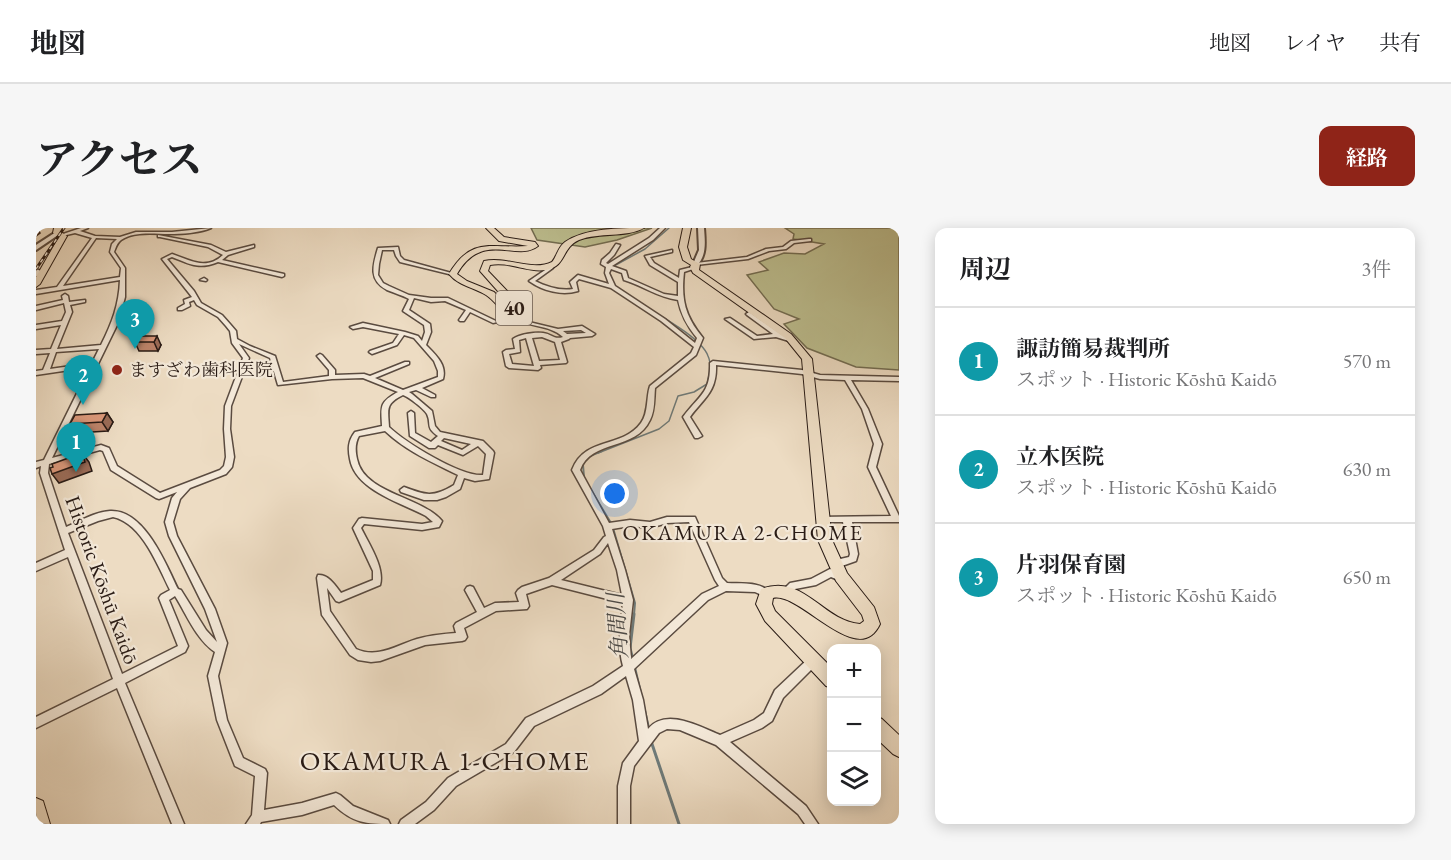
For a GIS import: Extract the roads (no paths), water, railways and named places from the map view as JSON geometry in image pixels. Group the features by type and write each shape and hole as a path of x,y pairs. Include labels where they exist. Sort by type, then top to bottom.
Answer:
{"main road":[{"path":"453,274 458,266 478,249 495,246 529,249 534,246 502,239 490,228"},
{"name":"40","path":"453,274 464,282 488,292 505,311 515,316 515,307 508,295 497,287 484,271 487,263 499,261 531,267 551,267 558,262 564,246 568,243 595,235 640,228"},
{"path":"687,228 683,244 685,256 688,262 695,266 698,273 786,338 807,359 821,519 825,540 841,577 868,612 872,624 868,628 855,631 841,628 787,591 766,593 764,604 770,616 827,676"},
{"path":"37,276 63,236 59,232"},
{"path":"881,730 899,748"},
{"path":"36,807 40,824"}],"street":[{"path":"613,287 607,273 611,267 663,228"},
{"path":"695,266 702,250 701,228"},
{"path":"36,248 59,232 80,229 95,237 118,238 140,229 183,242 214,247 226,254"},
{"path":"152,232 206,229"},
{"path":"183,242 206,229"},
{"path":"59,288 95,237"},
{"name":"Historic Kōshū Kaidō","path":"118,238 112,252 123,268 122,297 117,317 44,473 70,552 119,681 178,824"},
{"path":"645,742 632,663 625,657 624,634 628,600 610,538 611,525 579,478 576,470 577,460 582,454 639,431 650,411 652,387 694,354 700,338 688,327 687,318 678,298 682,271 695,266 748,258 768,250 784,248 794,242 809,240"},
{"path":"618,245 603,262 624,272 626,279 637,282 650,292 663,297 678,298"},
{"path":"36,465 101,447 106,450 114,468 159,496 223,472 228,466 230,457 226,429 228,406 246,358 235,343 233,331 220,316 200,304 172,270 165,257 175,256 199,267 218,261 226,254 252,246"},
{"path":"453,274 402,261 396,248 380,249 375,273 377,281 385,287 410,296 431,300 446,299 495,322"},
{"path":"670,251 647,255 652,264 681,281"},
{"path":"218,261 282,275"},
{"path":"551,267 532,281 542,287 569,292 576,290 573,282 578,277 613,287 698,345"},
{"path":"36,292 123,278"},
{"path":"488,292 497,287"},
{"path":"410,296 412,299 406,311 427,324 423,346"},
{"path":"180,309 188,305 186,301 195,298"},
{"path":"46,371 69,312 67,300"},
{"path":"36,308 67,300 83,301"},
{"path":"462,320 468,311"},
{"path":"749,314 786,338"},
{"path":"515,316 520,321 544,324 567,336 592,334 582,328 558,330"},
{"path":"728,319 756,338 767,335 786,338"},
{"path":"36,327 63,323"},
{"path":"353,327 363,325 416,337 420,344 440,363 441,378 418,388 401,392 383,404 386,428 421,455 462,475 472,478 486,477 490,453 476,441 440,439 429,445 412,434 411,413"},
{"path":"372,352 395,344 404,333"},
{"path":"529,337 538,368 509,366 506,352 518,351 516,339 529,337 546,336 558,341 566,340 567,336"},
{"path":"236,339 248,347 273,357 280,384 349,373 372,377 410,395 430,413 434,431 440,439 463,453 476,441"},
{"path":"536,363 564,362 558,341"},
{"path":"36,352 104,347"},
{"path":"320,356 332,370 332,377"},
{"path":"372,377 407,363"},
{"path":"435,382 428,370 440,363"},
{"path":"698,436 686,417 711,389 714,381 713,363 802,372 808,375 899,379"},
{"path":"36,373 95,364"},
{"path":"821,519 897,519 872,467 878,444 865,409 847,378"},
{"path":"418,388 432,396"},
{"path":"386,428 357,434 354,437 352,457 355,466 368,482 438,521 436,525 422,527 369,520 358,525 377,571 377,582 339,598 329,584 321,578 325,612 357,655 385,656 422,641 462,637 459,626 495,607 524,606 521,593 552,581 589,558 603,542 610,538"},
{"path":"404,489 420,498 430,499 457,487 462,475"},
{"path":"192,484 176,498 169,522 173,536 210,609 222,643 213,676 222,720 239,762 261,773 255,821 336,799 349,811 384,824"},
{"path":"63,531 112,514 125,516 155,551 175,592 191,611 212,646 220,650"},
{"path":"611,525 630,523 650,525 667,520 693,519 719,580 725,587"},
{"path":"839,562 853,559 854,554 847,520"},
{"path":"36,567 70,552"},
{"path":"787,591 793,586 813,582 830,573 841,577"},
{"path":"552,581 628,600"},
{"path":"405,824 430,806 452,782 510,748 530,722 597,690 632,663 705,597 725,587 756,588 766,593"},
{"path":"470,590 482,613"},
{"path":"36,723 182,649 183,646 164,598 175,592"},
{"path":"720,741 768,717 779,694 813,661"},
{"path":"624,824 624,786 628,766 654,730 667,724 680,725 720,741 802,810 812,824"}],"waterway":[{"name":"角間川","path":"612,267 645,249 669,228"},
{"name":"角間川","path":"626,294 644,305"},
{"name":"角間川","path":"598,453 659,429 669,421 678,396 694,392 707,384 710,362 704,349 682,329 649,309"},
{"name":"角間川","path":"590,456 602,451"},
{"name":"角間川","path":"583,465 584,477"},
{"name":"角間川","path":"586,482 611,523"},
{"name":"角間川","path":"613,528 635,603 634,615"},
{"name":"角間川","path":"633,660 630,648 634,614"},
{"name":"角間川","path":"634,665 649,730"},
{"name":"角間川","path":"651,741 679,824"}],"railway":[{"path":"36,269 64,228"}],"place":[{"name":"片羽保育園","path":"135,349"},
{"name":"ますざわ歯科医院","path":"117,370"},
{"name":"立木医院","path":"83,405"},
{"name":"諏訪簡易裁判所","path":"76,472"}],"district":[{"name":"OKAMURA 2-CHOME","path":"743,532"},
{"name":"OKAMURA 1-CHOME","path":"445,761"}]}
